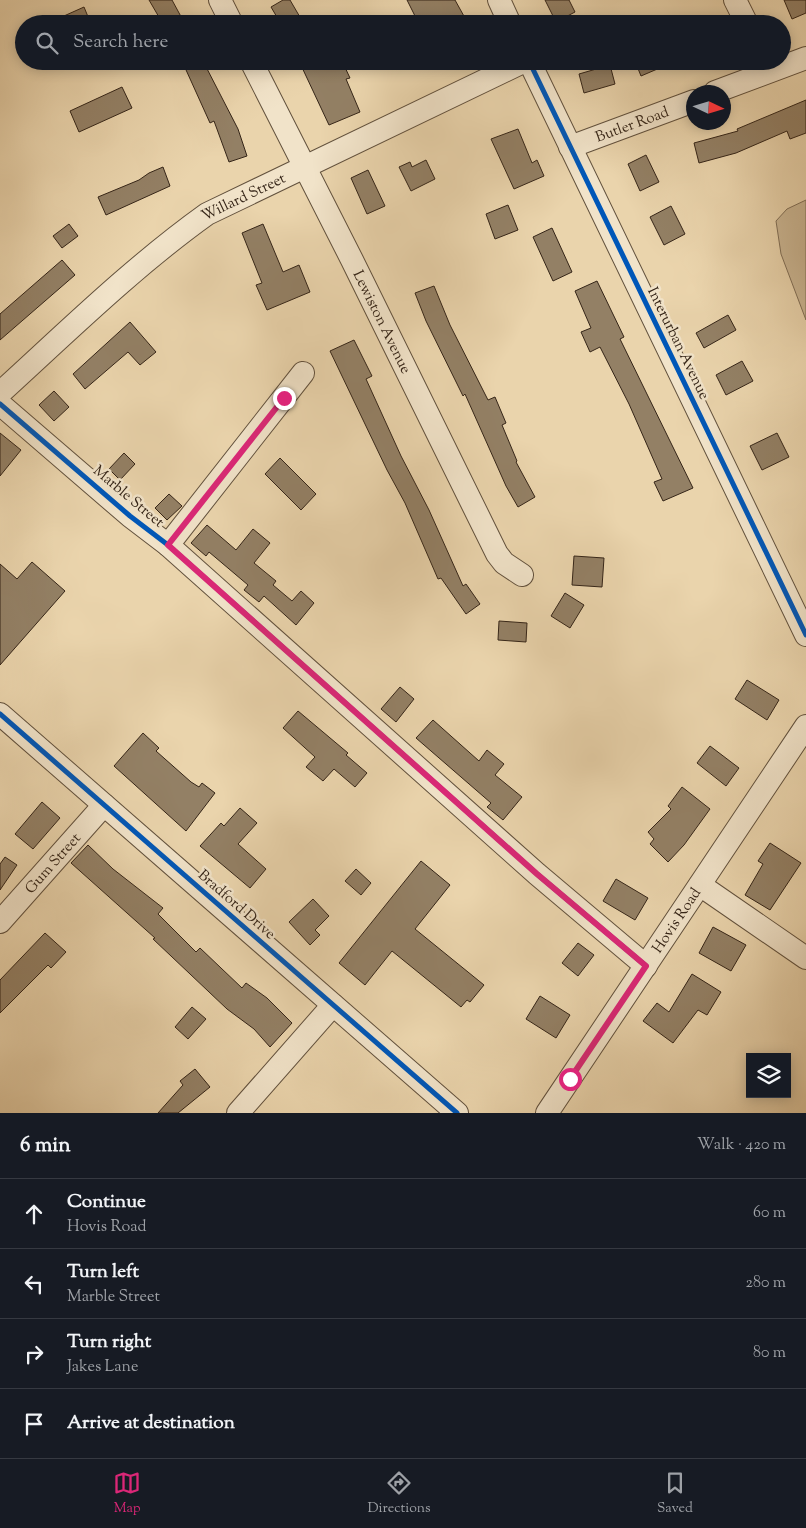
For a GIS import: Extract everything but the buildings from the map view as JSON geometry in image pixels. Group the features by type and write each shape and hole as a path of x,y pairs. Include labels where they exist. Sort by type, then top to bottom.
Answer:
{"street":[{"path":"220,0 228,15"},
{"path":"499,0 506,15"},
{"path":"735,0 742,15"},
{"path":"791,61 806,58"},
{"name":"Lewiston Avenue","path":"255,70 352,260 497,554 504,564 522,575"},
{"name":"Willard Street","path":"0,393 66,332 180,233 207,214 508,70"},
{"name":"Interurban Avenue","path":"532,70 806,635"},
{"path":"729,85 759,70"},
{"name":"Butler Road","path":"570,147 686,103"},
{"path":"168,545 303,374"},
{"name":"Marble Street","path":"0,404 130,516 168,545 537,874 646,966"},
{"name":"Bradford Drive","path":"0,714 457,1113"},
{"name":"Hovis Road","path":"548,1113 806,726"},
{"name":"Gum Street","path":"0,922 104,805"},
{"path":"700,885 806,958"},
{"path":"238,1113 333,1005"}],"shaded area":[{"path":"806,200 806,320 781,254 776,221 787,209"}],"cycle path":[{"path":"533,70 806,635"},
{"path":"0,404 130,516 168,545 537,874 646,966"},
{"path":"0,714 457,1113"}],"route":[{"path":"284,398 168,545 537,874 646,966 570,1079"}]}
